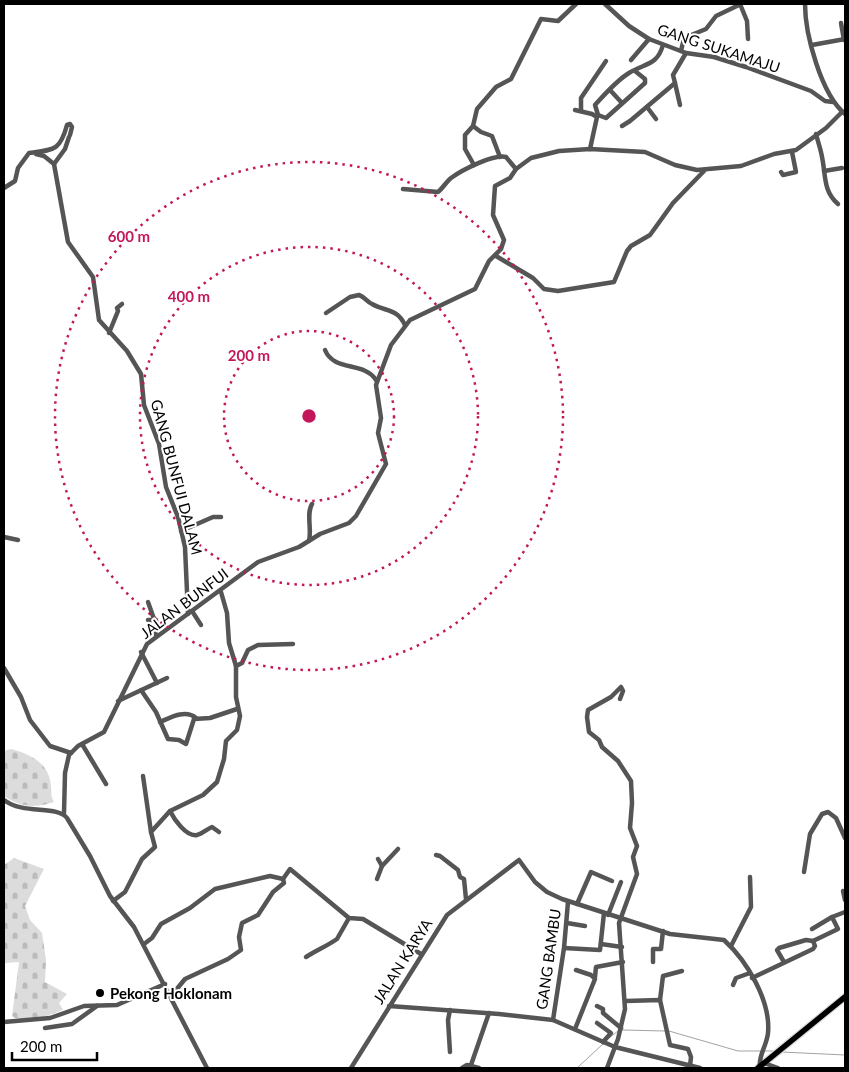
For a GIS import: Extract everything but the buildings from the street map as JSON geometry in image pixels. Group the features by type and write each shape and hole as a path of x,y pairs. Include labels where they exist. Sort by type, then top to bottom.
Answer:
{"main road":[{"path":"761,1066 845,997"}],"street":[{"path":"474,165 467,154 464,142 465,135 473,126 477,109 496,88 511,79 541,19 558,21 576,4"},
{"name":"GANG SUKAMAJU","path":"605,4 629,26 649,39 683,52 714,57 738,64 811,91 825,100 834,102"},
{"path":"680,105 672,75 683,52 684,38 706,29 716,16 740,4 747,21 748,40"},
{"path":"325,350 331,358 346,366 359,366 376,380 392,345 405,325 446,302 476,289 489,261 501,249 504,237 493,215 493,190 495,186 510,178 516,169 531,158 548,153 590,149 645,152 675,166 704,170 741,166 774,154 792,152 844,113 834,102 819,72 804,19 805,4"},
{"path":"812,45 845,39 841,23"},
{"path":"631,60 649,39"},
{"path":"590,149 597,116 594,105 628,74 655,60 660,55 663,44"},
{"path":"581,111 581,98 606,61"},
{"path":"575,110 606,118 645,83 645,79 636,71"},
{"path":"622,126 675,83"},
{"path":"610,90 622,103"},
{"path":"647,107 656,119"},
{"path":"4,188 14,181 18,168 29,153 56,148 62,141 67,126 70,124 72,127 65,149 54,164 44,156 29,153"},
{"path":"473,126 481,132 492,136 500,157"},
{"path":"816,134 828,193 838,204"},
{"path":"781,172 783,175 796,172 792,152"},
{"path":"403,189 438,192 452,177 474,165 500,157 506,158 516,169"},
{"name":"GANG BUNFUI DALAM","path":"54,164 68,242 93,277 99,320 127,351 141,374 144,405 159,444 166,487 181,531 187,564 185,582 190,613"},
{"path":"824,171 842,168"},
{"path":"496,256 533,278 544,289 558,291 614,282 631,246 650,235 673,203 704,170"},
{"path":"326,313 350,297 359,295 372,305 393,310 402,317 405,325"},
{"path":"109,333 118,308 122,304"},
{"name":"JALAN BUNFUI","path":"71,753 82,744 104,732 141,652 156,636 220,592 258,562 290,551 329,530 347,524 356,516 386,464 378,433 381,418 376,380"},
{"path":"309,541 310,508 312,504"},
{"path":"181,531 213,518 221,517"},
{"path":"4,537 18,540"},
{"path":"151,832 170,811 203,795 217,782 224,759 226,741 234,734 240,724 236,666 229,644 224,598 220,592"},
{"path":"148,602 154,619 156,636"},
{"path":"190,613 201,625"},
{"path":"148,620 154,619"},
{"path":"236,666 242,664 248,650 258,645 293,644"},
{"path":"141,652 157,683"},
{"path":"4,668 21,697 30,720 49,745 71,753 66,771 64,814 83,844 113,901 132,924 144,944 208,1068"},
{"path":"118,701 167,678"},
{"path":"607,1068 620,1030 626,1001 620,918 637,872 633,857 637,842 630,828 632,803 630,781 618,761 589,732 586,717 588,710 611,697 620,687 623,691 620,699"},
{"path":"141,690 168,739 178,740 187,744 190,725 196,718"},
{"path":"160,722 180,714 192,715 196,718 210,718 238,709"},
{"path":"82,744 106,784"},
{"path":"113,901 125,892 142,859 155,847 143,776"},
{"path":"4,800 23,809 64,814"},
{"path":"170,811 176,821 193,834 197,835 212,827 219,832"},
{"path":"804,872 810,834 822,814 828,812 833,814 845,838"},
{"path":"378,879 382,866 398,850"},
{"path":"436,855 458,870 460,877 464,879 466,899"},
{"path":"378,859 382,866"},
{"name":"JALAN KARYA","path":"351,1068 447,914 466,899 520,860 542,887 568,902"},
{"path":"169,994 176,990 185,979 242,950 239,936 242,923 258,915 273,892 284,883 283,879 290,869 349,918 363,919 421,954"},
{"path":"577,904 591,872 612,881"},
{"path":"144,944 152,938 161,924 190,908 215,889 270,876 283,879"},
{"path":"730,946 750,907 750,877"},
{"path":"600,947 606,914 621,882"},
{"path":"843,891 845,900"},
{"path":"568,902 679,935 722,939 730,946 751,975 767,1016 767,1037 761,1066 778,1068"},
{"name":"GANG BAMBU","path":"553,1020 564,948 568,902"},
{"path":"812,928 845,912"},
{"path":"784,962 777,950 778,948 806,940 813,941 838,929 832,917"},
{"path":"306,957 320,951 328,942 337,940 349,918"},
{"path":"567,923 585,926"},
{"path":"653,962 653,949 662,948 663,931"},
{"path":"733,985 736,978 751,975 813,949 815,946 813,941"},
{"path":"564,948 622,947"},
{"path":"576,1029 594,983 596,967 623,962"},
{"path":"576,970 594,977"},
{"path":"682,970 663,976 660,1000 670,1045 688,1049 690,1066"},
{"path":"4,1022 45,1019 82,1006 119,1005 165,984"},
{"path":"626,1001 660,1000"},
{"path":"45,1028 72,1024 97,1006"},
{"path":"389,1006 489,1013 553,1020 615,1047 700,1068"},
{"path":"596,1006 603,1009 602,1013 620,1030"},
{"path":"450,1010 448,1020 450,1052"},
{"path":"471,1065 489,1013"},
{"path":"597,1023 611,1033 604,1042"},
{"path":"462,1068 466,1065 479,1068"}],"green space":[{"path":"11,749 32,757 43,766 50,779 54,802 28,806 4,796 4,751"},
{"path":"14,858 44,869 25,906 30,920 42,933 46,960 45,982 67,994 59,1003 63,1010 23,1020 12,1016 19,962 4,963 4,865"}],"waterway":[{"path":"622,1030 665,1031"},
{"path":"609,1038 618,1031"},
{"path":"669,1031 738,1051 775,1051"},
{"path":"577,1068 603,1044"},
{"path":"781,1052 845,1055"}],"place":[{"name":"Pekong Hoklonam","path":"100,993"}]}
